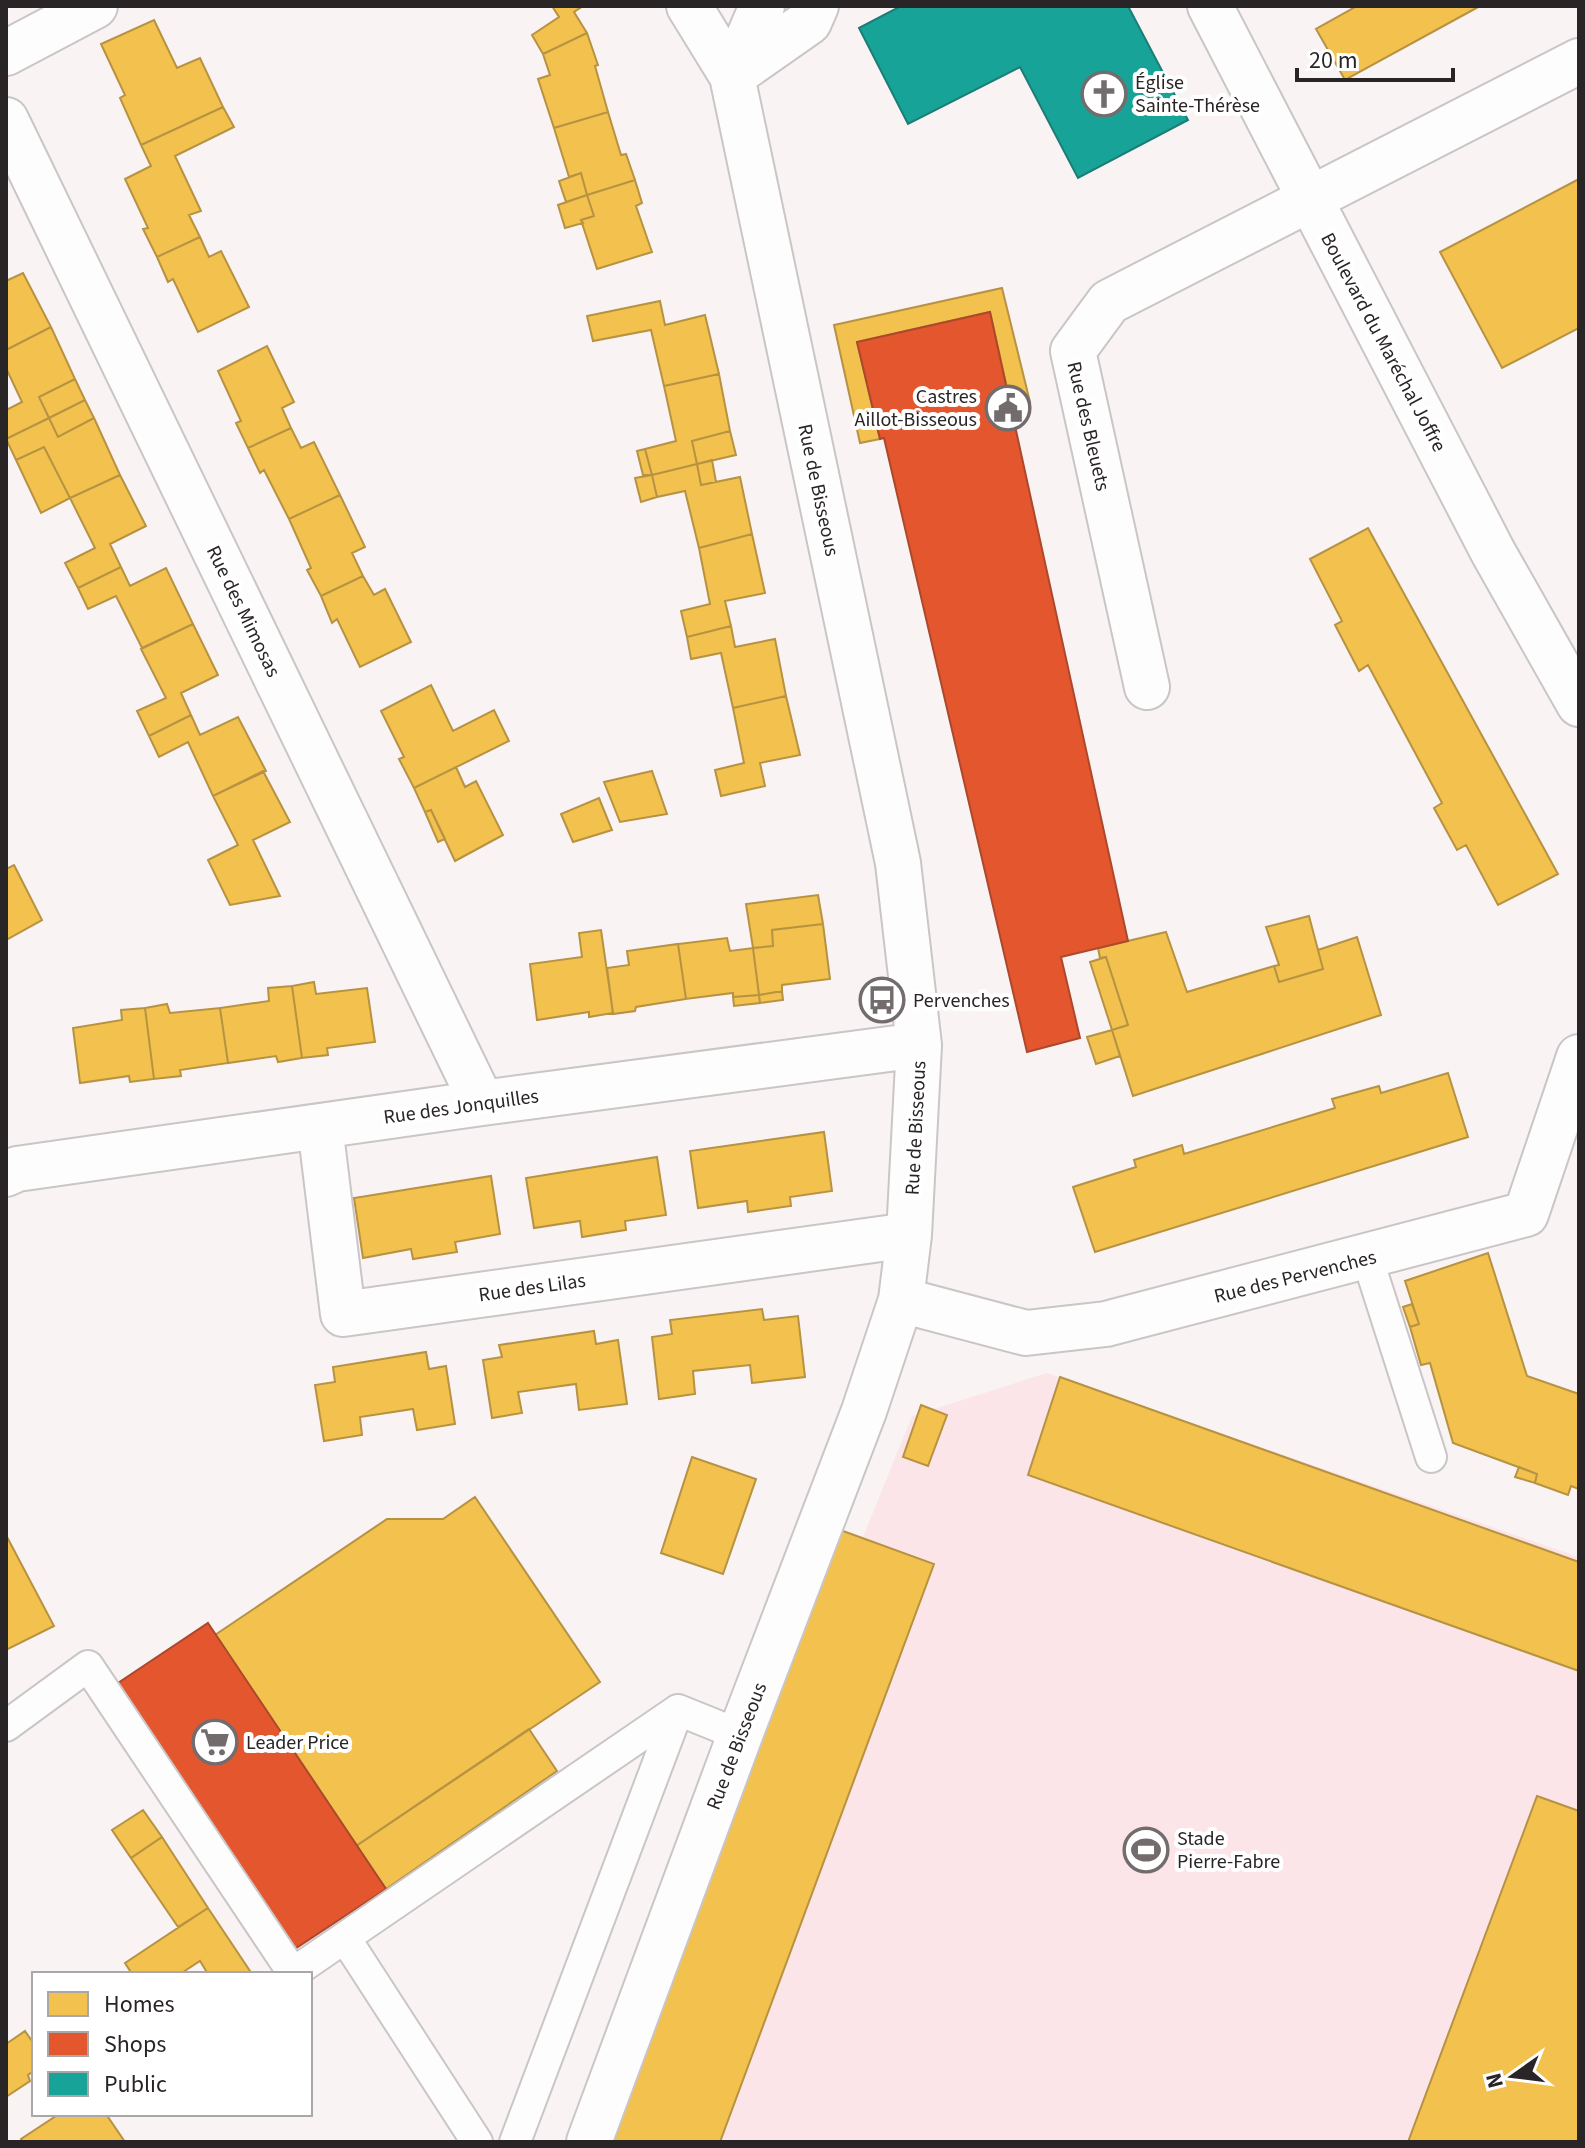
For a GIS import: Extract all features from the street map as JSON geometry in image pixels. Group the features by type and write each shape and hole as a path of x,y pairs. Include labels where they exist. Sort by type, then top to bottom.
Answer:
{"street":[{"path":"6,53 95,6"},
{"name":"Rue de Bisseous","path":"589,2142 864,1411 901,1300 909,1235 919,1045 898,863 732,76 689,6"},
{"path":"732,76 762,6"},
{"path":"732,76 809,22 816,6"},
{"name":"Boulevard du Maréchal Joffre","path":"1210,6 1493,552 1574,682"},
{"name":"Rue des Bleuets","path":"1147,687 1073,351 1109,302 1579,61"},
{"name":"Rue des Mimosas","path":"6,120 482,1103"},
{"name":"Rue des Jonquilles","path":"10,1163 320,1126 919,1045"},
{"name":"Rue des Pervenches","path":"901,1300 1026,1333 1106,1324 1526,1214 1579,1057"},
{"name":"Rue des Lilas","path":"320,1126 343,1314 909,1235"}],"lane":[{"path":"1367,1257 1431,1457"},
{"path":"6,1726 88,1666 292,1972"},
{"path":"678,1710 740,1735"},
{"path":"294,1972 678,1710"},
{"path":"515,2142 678,1710"},
{"path":"345,1938 477,2142"}],"shaded area":[{"name":"Stade Pierre-Fabre","path":"1047,1373 1579,1557 1579,2142 604,2142 832,1527 863,1537 912,1416"}],"building: Homes":[{"path":"552,6 583,6 574,12 587,33 543,54 532,35 559,17"},
{"path":"1357,6 1480,6 1345,80 1316,29"},
{"path":"154,20 177,68 200,58 223,107 141,145 120,98 125,95 101,44"},
{"path":"587,33 598,65 595,66 608,112 554,128 538,79 550,75 543,54"},
{"path":"223,107 234,127 175,156 201,211 189,215 200,237 157,257 143,229 148,228 125,179 151,166 141,145"},
{"path":"608,112 621,155 626,154 635,180 587,195 581,173 569,177 554,128"},
{"path":"581,173 587,195 566,202 559,181"},
{"path":"1579,179 1579,328 1502,368 1440,252"},
{"path":"635,180 642,203 636,206 652,252 597,269 581,220 594,216 587,195"},
{"path":"587,195 594,216 565,228 558,205"},
{"path":"200,237 209,257 221,251 249,307 198,332 173,279 168,282 157,257"},
{"path":"23,273 51,327 6,350 6,281"},
{"path":"1002,288 1030,402 1011,406 990,312 857,342 880,439 860,443 834,325"},
{"path":"660,301 665,325 705,315 719,374 664,386 651,330 593,341 587,316"},
{"path":"51,327 75,379 39,397 49,418 6,439 6,410 22,402 6,368 6,350"},
{"path":"267,346 294,402 282,408 291,428 248,448 236,423 241,421 218,371"},
{"path":"719,374 730,431 692,441 697,464 652,475 645,449 676,441 664,386"},
{"path":"75,379 85,400 49,418 39,397"},
{"path":"85,400 94,418 58,437 49,418"},
{"path":"49,418 58,437 94,418 120,475 70,498 44,447 16,460 6,439"},
{"path":"291,428 301,448 314,442 340,495 289,519 264,470 260,473 248,448"},
{"path":"730,431 736,455 697,464 692,441"},
{"path":"44,447 70,498 41,513 16,460"},
{"path":"645,449 652,475 643,475 637,451"},
{"path":"712,460 716,482 701,485 697,464"},
{"path":"697,464 701,485 740,477 752,534 699,548 685,491 657,497 652,475"},
{"path":"120,475 146,526 110,544 121,567 78,588 65,563 95,548 70,498"},
{"path":"652,475 657,497 641,502 635,478"},
{"path":"340,495 365,547 352,553 363,576 321,596 307,570 311,568 289,519"},
{"path":"1368,528 1558,874 1498,905 1466,845 1457,850 1434,808 1442,803 1368,665 1359,671 1335,625 1342,621 1310,559"},
{"path":"752,534 765,593 725,601 731,626 687,637 681,611 710,604 699,548"},
{"path":"121,567 130,586 166,568 193,624 142,648 116,596 88,609 78,588"},
{"path":"363,576 374,595 385,589 411,642 360,667 337,619 332,623 321,596"},
{"path":"193,624 218,675 181,693 191,715 149,736 137,711 166,698 141,649"},
{"path":"731,626 735,647 775,639 786,696 733,708 721,653 691,659 687,637"},
{"path":"431,685 453,731 494,710 509,741 414,788 399,759 404,757 381,711"},
{"path":"786,696 800,755 760,763 765,786 721,796 715,770 744,763 733,708"},
{"path":"191,715 200,735 238,717 266,771 213,796 188,742 159,757 149,736"},
{"path":"456,767 465,787 476,781 503,835 455,861 431,810 425,812 414,788"},
{"path":"263,771 290,822 253,840 280,896 230,905 208,860 238,845 213,796"},
{"path":"652,771 667,814 620,822 604,782"},
{"path":"599,798 612,830 573,842 561,814"},
{"path":"431,810 445,839 438,842 425,812"},
{"path":"14,865 42,920 6,940 6,869"},
{"path":"818,895 823,924 772,930 773,946 753,948 746,904"},
{"path":"1309,916 1323,969 1279,982 1274,966 1279,965 1266,927"},
{"path":"823,924 830,979 782,985 782,991 759,995 753,948 773,946 772,930"},
{"path":"601,930 613,1013 589,1017 589,1012 537,1020 530,964 582,957 579,933"},
{"path":"1166,932 1187,992 1274,966 1279,982 1323,969 1318,950 1357,937 1381,1015 1133,1096 1112,1030 1128,1025 1106,957 1100,958 1098,948"},
{"path":"727,938 730,951 753,948 759,995 733,997 733,993 686,999 678,944"},
{"path":"678,944 686,999 613,1014 607,968 629,965 627,951"},
{"path":"1106,957 1128,1025 1112,1030 1090,962"},
{"path":"314,982 316,994 367,988 375,1042 327,1048 328,1055 302,1058 292,986"},
{"path":"292,986 302,1058 278,1062 276,1056 228,1063 220,1008 269,1001 268,988"},
{"path":"782,991 783,1000 760,1003 759,995"},
{"path":"759,995 760,1003 734,1006 733,997"},
{"path":"167,1004 170,1013 220,1008 228,1063 180,1070 181,1076 154,1079 145,1008"},
{"path":"145,1008 154,1079 130,1082 129,1076 80,1083 73,1028 122,1020 121,1010"},
{"path":"1112,1030 1120,1056 1096,1064 1087,1037"},
{"path":"1448,1073 1468,1137 1095,1252 1073,1187 1136,1167 1134,1160 1182,1145 1184,1154 1335,1108 1332,1099 1379,1086 1381,1093"},
{"path":"824,1132 832,1191 790,1197 791,1206 748,1212 747,1201 698,1208 690,1151"},
{"path":"657,1157 666,1215 625,1221 626,1230 582,1237 580,1221 534,1228 526,1178"},
{"path":"491,1176 500,1234 455,1242 457,1252 413,1259 411,1249 363,1258 354,1198"},
{"path":"1488,1253 1527,1376 1579,1394 1579,1489 1571,1486 1568,1495 1535,1483 1537,1474 1453,1443 1430,1363 1421,1365 1410,1327 1419,1324 1405,1281"},
{"path":"1412,1304 1419,1324 1410,1327 1403,1307"},
{"path":"762,1309 764,1320 798,1316 805,1377 752,1383 750,1365 693,1371 695,1394 659,1399 652,1337 672,1334 670,1320"},
{"path":"594,1331 596,1344 618,1340 627,1404 579,1410 576,1384 518,1392 522,1413 492,1418 483,1360 502,1357 499,1345"},
{"path":"426,1352 429,1369 446,1366 455,1424 417,1430 413,1409 360,1417 362,1435 324,1441 315,1385 335,1382 333,1367"},
{"path":"1060,1377 1579,1562 1579,1671 1028,1475"},
{"path":"921,1405 947,1415 928,1466 903,1457"},
{"path":"692,1457 756,1479 723,1574 661,1553"},
{"path":"1519,1467 1537,1474 1535,1483 1515,1477"},
{"path":"475,1497 600,1682 356,1846 215,1635 387,1519 443,1519"},
{"path":"832,1527 934,1564 720,2142 604,2142"},
{"path":"6,1535 54,1626 6,1650"},
{"path":"529,1729 557,1771 386,1889 356,1846"},
{"path":"1537,1796 1579,1811 1579,2142 1408,2142"},
{"path":"143,1810 162,1837 131,1858 112,1830"},
{"path":"162,1837 208,1908 178,1927 131,1858"},
{"path":"208,1908 251,1972 207,1972 200,1961 183,1972 131,1972 125,1963"},
{"path":"25,2031 32,2041 30,2081 6,2097 6,2044"},
{"path":"56,2116 107,2116 125,2142 23,2142 21,2139"}],"building: Shops":[{"path":"990,312 1128,941 1061,957 1080,1038 1027,1052 884,438 880,439 857,342"},
{"path":"208,1623 386,1889 290,1952 112,1687"}],"building: Public":[{"name":"Église Sainte-Thérèse","path":"901,6 1128,6 1188,120 1078,178 1020,67 908,124 859,28"}],"place":[{"name":"Église Sainte-Thérèse","path":"1104,94"},
{"name":"Castres Aillot-Bisseous","path":"1008,408"},
{"name":"Pervenches","path":"882,1000"},
{"name":"Leader Price","path":"215,1742"},
{"name":"Stade Pierre-Fabre","path":"1146,1850"}]}
